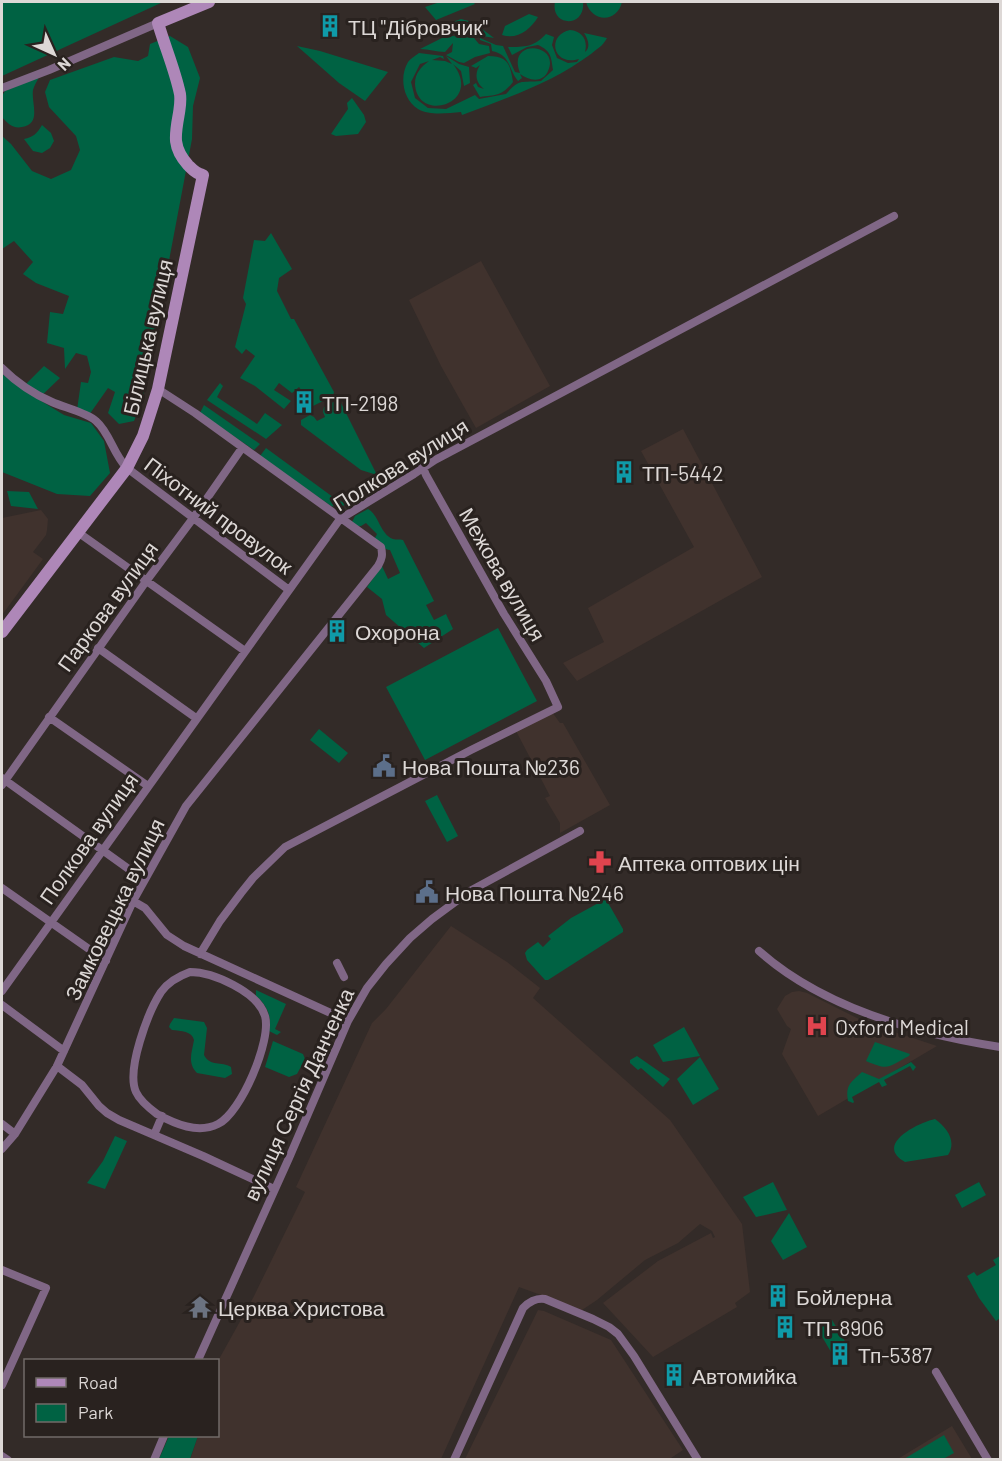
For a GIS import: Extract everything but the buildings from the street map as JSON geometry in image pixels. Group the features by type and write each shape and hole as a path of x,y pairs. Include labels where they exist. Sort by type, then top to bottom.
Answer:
{"main road":[{"path":"158,23 209,2"},
{"name":"Білицька вулиця","path":"2,632 127,468 143,436 158,389 203,175 189,167 179,154 176,145 176,127 181,99 158,23"}],"street":[{"path":"2,88 158,23"},
{"name":"Полкова вулиця","path":"2,991 340,519 435,460 894,216"},
{"path":"2,369 16,382 51,402 95,420 127,468"},
{"path":"158,389 195,413 340,519"},
{"name":"Паркова вулиця","path":"2,781 242,448"},
{"name":"Межова вулиця","path":"200,954 220,921 241,893 285,847 558,707 546,681 504,614 426,475 419,458"},
{"name":"Піхотний провулок","path":"127,468 289,590"},
{"name":"Замковецька вулиця","path":"2,1149 15,1134 57,1066 133,901 186,806 382,559 381,547 340,519"},
{"path":"79,533 245,651"},
{"path":"98,648 196,718"},
{"path":"49,717 148,786"},
{"path":"2,781 144,880"},
{"name":"вулиця Сергія Данченка","path":"198,1359 348,1022 367,988 410,938 432,919 470,891 580,831"},
{"path":"2,888 106,961"},
{"path":"133,901 146,908 167,935 184,946 348,1022"},
{"path":"759,951 785,973 863,1012 913,1029 1000,1047"},
{"path":"337,963 344,977"},
{"path":"190,972 200,972 247,992 260,1004 265,1015 265,1040 260,1057 237,1107 226,1119 208,1127 193,1128 179,1125 142,1102 132,1080 142,1033 161,992 179,976 190,972"},
{"path":"247,992 254,979"},
{"path":"2,1005 64,1051"},
{"path":"57,1066 82,1085 107,1113 119,1120 274,1189"},
{"path":"154,1135 162,1116"},
{"path":"2,1124 15,1134"},
{"path":"2,1270 46,1288 2,1385"},
{"path":"454,1460 523,1308 538,1298 609,1327 618,1334 698,1460"},
{"path":"936,1372 988,1460"},
{"path":"153,1460 164,1437"},
{"path":"2,1456 8,1460"}],"shaded area":[{"path":"481,261 550,386 476,428 441,366 409,300"},
{"path":"683,429 762,577 577,681 563,663 604,642 588,608 694,547 641,451"},
{"path":"41,510 48,519 47,530 46,535 33,552 43,559 2,615 2,518"},
{"path":"552,712 560,723 563,723 610,805 560,833 560,823 545,798 550,796 515,729"},
{"path":"451,926 507,962 540,988 533,998 670,1120 742,1224 750,1292 735,1303 737,1307 653,1357 603,1303 658,1261 711,1233 713,1238 715,1237 712,1231 700,1224 678,1243 645,1260 582,1310 519,1287 441,1459 190,1460 198,1437 219,1437 219,1359 253,1298 305,1192 296,1187 372,1023 386,1009"},
{"path":"799,991 867,1023 937,1046 818,1116 782,1054 791,1029 777,1009 785,996"},
{"path":"538,1310 611,1340 683,1450 668,1460 465,1459"},
{"path":"952,1426 972,1459 896,1460"}],"green space":[{"path":"2,2 163,2 2,76"},
{"path":"440,2 473,2 475,4 436,20 425,7"},
{"path":"555,2 583,2 582,10 574,20 562,20 555,10"},
{"path":"586,2 622,2 615,14 604,18 593,14"},
{"path":"529,14 538,17 527,30 513,36 502,35 505,26"},
{"path":"461,19 473,22 494,38 455,31 432,37 442,26"},
{"path":"570,30 584,37 585,52 588,43 584,33 607,38 600,47 576,64 545,82 512,96 462,115 461,112 428,113 413,105 406,94 403,81 405,68 409,61 419,53 443,56 444,59 440,57 432,60 452,64 446,56 469,67 470,83 464,86 461,71 453,64 460,78 460,90 455,98 446,104 436,106 426,103 418,96 415,84 417,73 429,61 420,64 411,82 415,98 428,108 446,109 475,95 479,99 506,94 518,83 541,81 553,70 548,52 538,45 527,47 512,55 508,47 529,45 537,42 546,34 554,37 552,45 557,58 568,63 577,62 579,59 564,59 556,50 557,38"},
{"path":"170,36 188,47 200,78 193,106 192,139 143,398 134,421 119,424 108,413 115,392 108,388 89,415 77,410 81,382 88,383 91,372 87,356 76,353 65,369 64,348 47,343 50,312 63,314 69,296 36,283 23,274 33,262 14,241 2,249 2,136 32,171 51,179 71,170 80,150 76,136 49,107 45,92 50,80 114,57 138,61 148,56 150,44"},
{"path":"453,36 474,38 479,44 489,46 490,53 464,63 446,55 452,52 453,43 445,52 420,49 442,38"},
{"path":"480,38 503,46 515,72 520,73 518,62 520,54 534,48 541,50 550,62 546,75 535,80 520,74 522,78 518,81 506,59 492,51 491,44"},
{"path":"297,46 388,72 365,101 339,83"},
{"path":"488,56 495,56 507,62 513,82 499,94 480,97 473,85 476,83 478,87 484,89 477,78 480,65 476,68 471,66"},
{"path":"39,77 33,90 34,117 32,122 22,127 10,125 2,117 2,96 5,91"},
{"path":"352,98 366,122 358,134 336,136 331,134 348,109 347,103"},
{"path":"42,125 51,133 54,141 50,148 42,153 33,151 24,139 34,135"},
{"path":"271,233 292,269 279,278 277,291 334,392 333,396 313,406 299,387 292,393 279,383 274,390 291,401 284,409 255,386 240,378 255,356 246,349 242,354 235,347 246,304 243,298 254,240 265,241"},
{"path":"44,366 60,378 38,399 64,415 91,423 104,441 110,473 90,496 57,494 2,472 2,374 22,388"},
{"path":"220,383 223,386 217,397 257,424 265,413 282,425 266,439 207,400"},
{"path":"339,399 377,475 361,470 301,425 301,420 310,415 317,421 325,417 324,407"},
{"path":"204,405 260,444 254,450 200,413"},
{"path":"266,448 337,500 348,504 339,507 331,506 260,456"},
{"path":"7,491 29,492 38,509 11,506"},
{"path":"368,509 389,537 403,540 434,601 426,605 434,620 446,614 453,629 424,648 386,615 382,599 367,587 382,566 388,579 400,573 390,550 384,548 376,540 377,534 366,523 357,526 352,522 355,516"},
{"path":"498,628 537,701 425,760 386,687"},
{"path":"319,729 348,753 339,763 310,740"},
{"path":"437,795 458,836 447,842 425,801"},
{"path":"604,900 607,901 623,932 545,980 527,960 525,953 527,950 538,942 543,947 551,939 548,936 571,918"},
{"path":"256,990 286,1004 275,1029 281,1032 277,1035 269,1031 268,1012 256,996"},
{"path":"174,1018 204,1022 207,1028 204,1055 209,1061 231,1067 232,1074 225,1078 197,1073 191,1061 193,1037 189,1033 172,1030 169,1027"},
{"path":"684,1027 700,1056 663,1062 653,1045"},
{"path":"273,1041 303,1054 305,1059 297,1074 289,1077 265,1067"},
{"path":"875,1042 910,1054 892,1065 884,1067 874,1064 866,1061"},
{"path":"637,1056 670,1079 663,1087 641,1068 638,1070 630,1063 630,1060"},
{"path":"700,1057 719,1089 693,1105 677,1079"},
{"path":"911,1062 916,1067 913,1071 910,1066 884,1080 887,1085 882,1087 879,1082 852,1097 853,1103 848,1101 848,1087 862,1072 879,1079"},
{"path":"935,1119 943,1126 951,1140 951,1150 948,1155 905,1162 894,1149 896,1142 909,1130"},
{"path":"115,1136 127,1141 105,1189 87,1183 103,1161"},
{"path":"773,1182 787,1210 756,1217 743,1197"},
{"path":"979,1182 986,1195 962,1208 955,1195"},
{"path":"789,1213 807,1247 783,1260 771,1241"},
{"path":"1000,1256 1000,1318 996,1321 979,1298 967,1276 974,1272 977,1276 996,1265 993,1260"},
{"path":"832,1320 846,1343 831,1352 817,1328"},
{"path":"944,1435 954,1453 943,1459 904,1459"},
{"path":"169,1437 198,1437 190,1459 159,1459"}],"place":[{"name":"ТЦ \"Дібровчик\"","path":"330,26"},
{"name":"ТП-2198","path":"304,402"},
{"name":"ТП-5442","path":"624,472"},
{"name":"Охорона","path":"337,631"},
{"name":"Нова Пошта №236","path":"384,766"},
{"name":"Аптека оптових цін","path":"600,862"},
{"name":"Нова Пошта №246","path":"427,892"},
{"name":"Oxford Medical","path":"817,1026"},
{"name":"Бойлерна","path":"778,1296"},
{"name":"Церква Христова","path":"200,1307"},
{"name":"ТП-8906","path":"785,1327"},
{"name":"Тп-5387","path":"840,1354"},
{"name":"Автомийка","path":"674,1375"}]}
